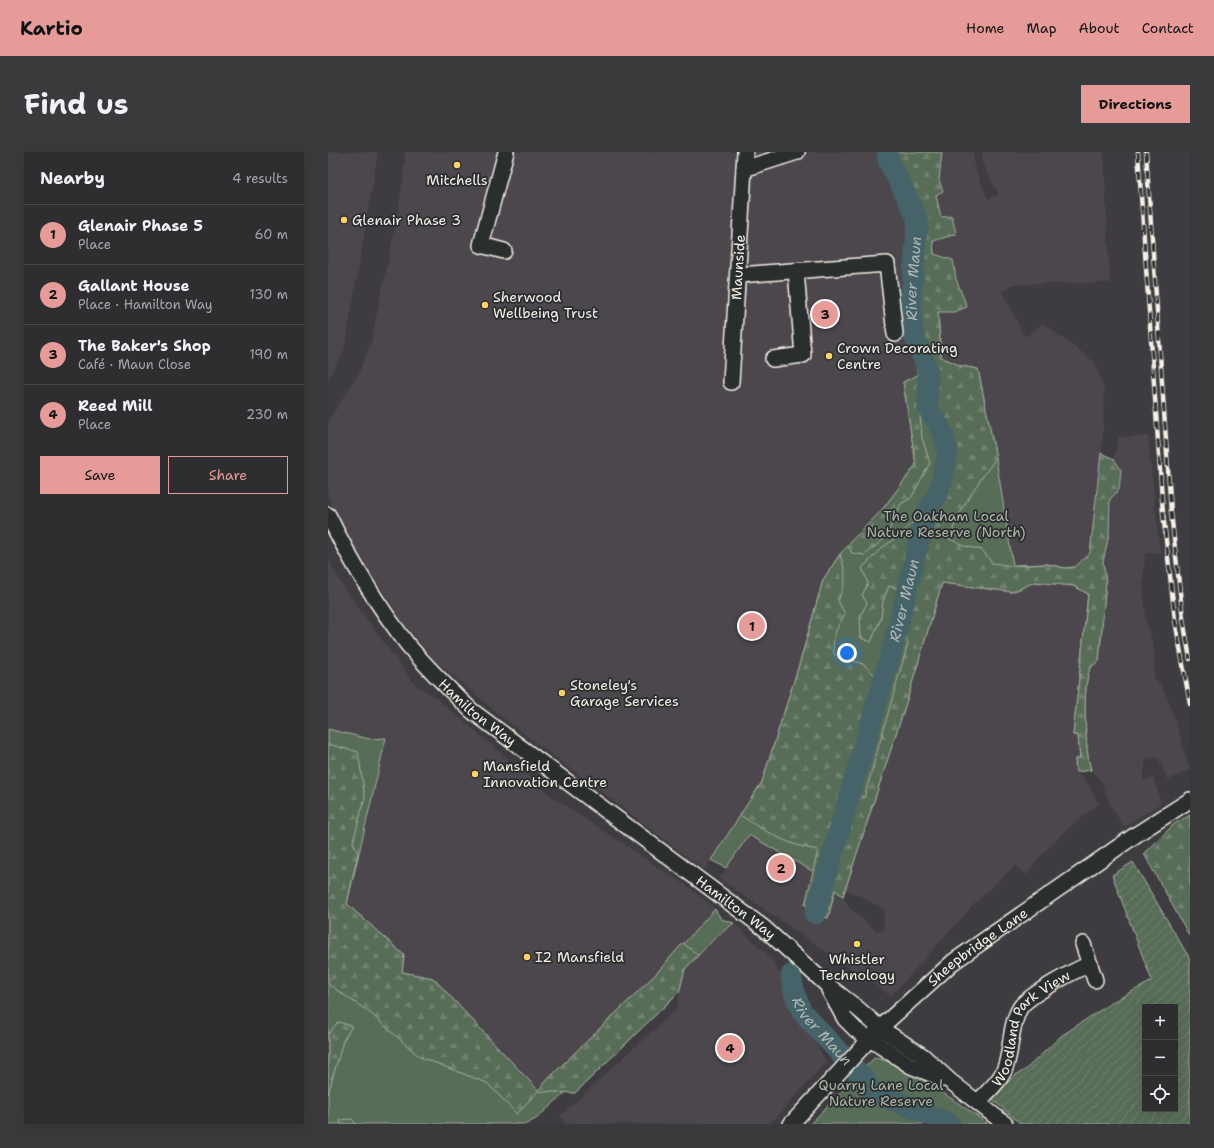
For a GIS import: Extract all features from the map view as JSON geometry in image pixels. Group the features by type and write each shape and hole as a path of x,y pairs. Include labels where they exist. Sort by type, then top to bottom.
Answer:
{"street":[{"path":"504,251 481,244 506,152"},
{"name":"Maunside","path":"731,382 745,152"},
{"path":"744,169 798,152"},
{"path":"738,275 887,264 895,334"},
{"path":"773,359 804,355 796,271"},
{"name":"Hamilton Way","path":"328,515 347,554 408,644 438,678 472,711 764,928 826,984 880,1028 923,1056 950,1081"},
{"name":"Sheepbridge Lane","path":"791,1124 880,1028 953,962 1130,839 1190,800"},
{"name":"Woodland Park View","path":"1083,944 1095,980"},
{"name":"Woodland Park View","path":"978,1102 1001,1076 1006,1066 1016,1018 1020,1007 1076,969 1090,964"},
{"name":"Hamilton Way","path":"826,984 845,1019 869,1040 911,1066 950,1081"},
{"path":"950,1081 1005,1124"}],"shaded area":[{"path":"328,152 378,152 347,337 343,353 328,379"},
{"path":"405,152 880,152 884,173 890,177 908,214 904,303 909,352 915,359 918,375 903,382 916,465 882,510 847,545 823,580 800,662 762,782 705,870 507,721 433,659 405,625 353,547 328,497 328,421 358,375 371,342 395,228 403,180"},
{"path":"912,152 973,152 975,168 988,199 999,195 982,163 982,152 1104,152 1110,283 1015,284 1002,291 1025,337 1043,323 1096,363 1104,390 1103,434 1090,553 1075,567 1065,568 1047,564 1013,566 996,458 961,366 941,357 933,241"},
{"path":"1148,436 1160,553 1145,553 1143,585 1146,620 1155,652 1154,678 1162,686 1174,715 1190,770 1168,780 1157,757 1146,759 1143,781 1153,777 1161,803 1124,827 1109,803 1103,784 1091,770 1088,763 1085,715 1087,683 1090,669 1099,661 1106,581 1103,562 1109,535 1110,499 1119,490 1121,470 1114,459 1118,437"},
{"path":"328,558 344,588 413,682 436,698 553,797 691,889 715,909 654,976 551,1076 538,1091 433,978 402,972 404,955 347,904 358,853 370,740 328,729"},
{"path":"1035,582 1074,586 1088,594 1073,735 1078,734 1080,746 1080,758 1076,772 1087,782 1099,804 1063,833 1038,859 1027,875 1015,866 975,903 891,996 719,879 749,834 814,872 806,904 835,890 843,896 849,907 875,930 884,931 884,909 845,889 908,697 942,583 1012,592"},
{"path":"734,923 772,959 826,1062 770,1124 566,1124 560,1116 676,1009 685,969 714,939"}],"green space":[{"name":"The Oakham Local Nature Reserve (North)","path":"880,152 933,241 941,357 961,366 978,369 996,458 1013,565 1047,564 1065,568 1075,567 1106,581 1099,661 1090,669 1086,689 1085,719 1087,750 1091,770 1076,772 1075,759 1080,758 1078,735 1073,735 1088,594 1074,586 1035,582 1012,592 942,583 908,697 843,896 835,890 828,918 815,914 805,905 814,872 749,835 726,868 711,860 762,782 800,662 823,580 840,554 882,510 916,465 903,382 918,375 915,359 909,352 904,303 908,214 890,177 884,173"},
{"name":"The Oakham Local Nature Reserve (North)","path":"880,152 942,152 939,180 943,191 936,195 941,217 952,216 956,234 933,241 934,254 953,260 956,279 967,307 954,312 938,312 941,357 961,366 978,369 996,458 963,507 950,539 964,546 982,550 992,563 1013,566 1047,564 1065,568 1075,567 1090,553 1101,453 1114,459 1121,470 1119,490 1110,499 1109,535 1103,562 1106,581 1099,661 1090,669 1086,689 1085,719 1087,750 1091,770 1076,772 1075,759 1080,758 1078,735 1073,735 1088,594 1074,586 1035,582 1012,592 942,583 908,697 843,896 835,890 828,918 815,914 805,905 818,850 797,845 777,837 740,815 762,782 800,662 823,580 840,554 845,578 838,601 845,614 835,633 833,643 834,654 863,664 878,678 851,782 854,791 864,798 908,643 900,636 909,592 889,586 883,601 881,618 871,642 861,638 860,616 867,603 862,595 868,583 862,568 882,548 900,535 917,518 933,496 941,470 942,444 931,420 920,415 922,438 930,463 911,498 901,504 886,537 865,555 852,553 847,545 882,510 916,465 903,382 918,375 915,359 909,352 904,303 908,214 890,177 884,173"},
{"path":"328,729 369,739 386,738 347,904 404,955 402,972 433,978 538,1091 551,1076 654,976 715,909 721,919 734,923 714,939 685,969 679,992 575,1093 566,1092 537,1118 527,1124 328,1124"},
{"path":"328,744 358,752 365,797 353,842 358,853 347,904 404,955 402,972 433,978 538,1090 654,976 683,943 698,955 685,969 679,992 575,1093 538,1091 517,1114 487,1083 420,1057 369,1012 328,984"},
{"path":"1190,815 1190,937 1144,854 1174,824"},
{"path":"1133,862 1190,959 1190,1124 1021,1124 992,1099 1014,1076 1025,1070 1061,1036 1114,1001 1152,981 1112,875"},
{"path":"338,1022 352,1026 343,1041 328,1094 328,1035"},
{"name":"Quarry Lane Local Nature Reserve","path":"874,1058 884,1060 914,1075 988,1124 810,1124"},
{"path":"352,1119 356,1124 341,1124 340,1120"}],"waterway":[{"name":"River Maun","path":"815,914 892,650 926,513 938,493 948,451 944,437 936,420 928,409 928,371 913,333 911,298 918,219 888,160 887,152"},
{"name":"River Maun","path":"791,975 794,992 802,1012 864,1079 872,1091 950,1124"}],"railway":[{"path":"1138,152 1163,513 1175,620 1190,704"},
{"path":"1146,152 1171,512 1183,619 1190,659"}],"place":[{"name":"Mitchells","path":"457,165"},
{"name":"Glenair Phase 3","path":"344,220"},
{"name":"Sherwood Wellbeing Trust","path":"485,305"},
{"name":"The Baker's Shop","path":"825,314"},
{"name":"Crown Decorating Centre","path":"829,356"},
{"name":"Glenair Phase 5","path":"752,626"},
{"name":"Stoneley's Garage Services","path":"562,693"},
{"name":"Mansfield Innovation Centre","path":"475,774"},
{"name":"Gallant House","path":"781,868"},
{"name":"Whistler Technology","path":"857,944"},
{"name":"I2 Mansfield","path":"527,957"},
{"name":"Reed Mill","path":"730,1048"}]}
